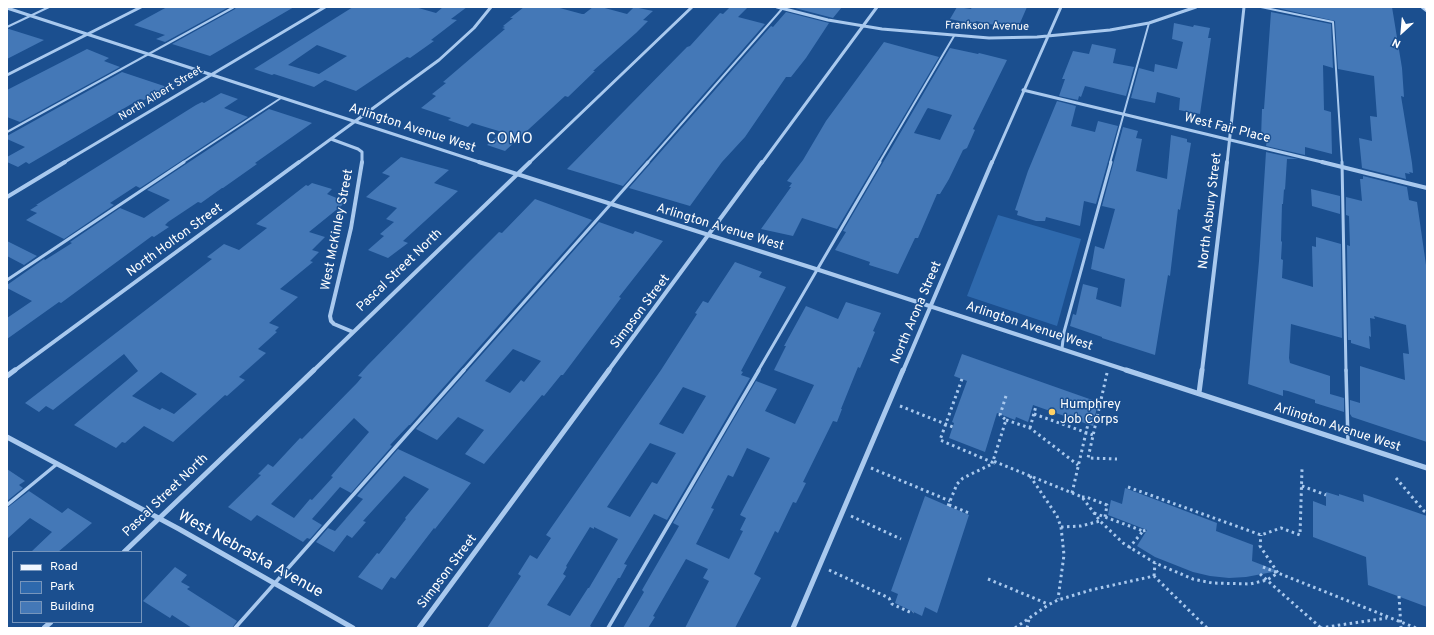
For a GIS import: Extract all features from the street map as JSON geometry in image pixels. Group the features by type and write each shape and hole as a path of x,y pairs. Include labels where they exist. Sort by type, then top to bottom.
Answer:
{"street":[{"path":"7,75 141,7"},
{"name":"North Albert Street","path":"7,197 325,7"},
{"path":"354,122 439,60 474,28 491,7"},
{"name":"Pascal Street North","path":"125,551 692,7"},
{"name":"Frankson Avenue","path":"777,7 828,20 863,26 954,36 989,38 1088,33 1149,23 1196,7"},
{"name":"Simpson Street","path":"419,628 877,7"},
{"name":"North Arona Street","path":"793,628 1023,90 1061,7"},
{"name":"North Asbury Street","path":"1200,393 1244,7"},
{"path":"1422,7 1427,9"},
{"name":"Arlington Avenue West","path":"7,8 611,205 710,235 1062,348 1427,468"},
{"name":"West Fair Place","path":"1023,90 1427,188"},
{"name":"North Holton Street","path":"7,376 354,122"},
{"name":"West McKinley Street","path":"331,139 358,149 362,152 363,158 351,228 330,316 331,321 334,324 353,332"},
{"name":"West Nebraska Avenue","path":"7,437 158,518 353,628"}],"lane":[{"path":"7,27 49,7"},
{"path":"7,132 234,7"},
{"path":"1261,7 1333,22 1342,167 1348,442"},
{"path":"235,628 611,205 782,9"},
{"path":"1062,348 1064,332 1125,115 1149,23"},
{"path":"608,628 819,270 954,36"},
{"path":"7,280 281,98"},
{"path":"7,505 57,464"}],"path":[{"path":"1109,364 1088,458 1117,459"},
{"path":"962,379 939,438 941,442 1082,497 1086,497 1107,505 1105,517"},
{"path":"1006,396 1000,415 1006,420 1010,420 1030,428 1078,465"},
{"path":"890,402 953,427"},
{"path":"1030,428 1036,406"},
{"path":"1034,414 1093,435"},
{"path":"995,463 993,461 1006,420"},
{"path":"1072,493 1088,424"},
{"path":"970,513 948,505 957,484 971,472 995,463"},
{"path":"863,465 950,500"},
{"path":"1128,487 1261,535 1281,528 1300,535 1302,469"},
{"path":"1029,476 1057,516 1061,527 1064,555 1058,600"},
{"path":"1396,478 1424,511 1427,512"},
{"path":"1302,486 1326,495"},
{"path":"1082,497 1100,521 1129,548 1155,563 1193,579 1212,583 1250,584 1267,580 1278,573"},
{"path":"1093,512 1143,531 1147,530"},
{"path":"842,513 901,539"},
{"path":"1061,527 1076,527 1100,521"},
{"path":"1129,548 1143,531"},
{"path":"1261,535 1260,546 1278,573"},
{"path":"1154,576 1155,563"},
{"path":"820,566 890,598 892,604 912,614 913,612"},
{"path":"1263,567 1416,628"},
{"path":"1260,574 1320,627 1389,617"},
{"path":"1015,628 1048,605 1058,600 1090,590 1154,576"},
{"path":"1154,576 1208,628"},
{"path":"988,579 1048,605"},
{"path":"1399,596 1401,628"},
{"path":"1027,628 1029,619"}],"green space":[{"path":"998,215 1081,239 1057,326 967,296"}],"building":[{"path":"167,7 229,7 165,42 156,39 165,35 134,25"},
{"path":"236,7 294,7 210,56 172,44 235,9"},
{"path":"353,7 415,7 436,13 443,7 467,7 451,19 457,20 431,40 434,41 410,58 407,57 356,91 325,80 314,87 254,69","holes":["317,45 347,56 319,74 288,65"]},
{"path":"524,7 556,7 582,14 593,7 601,7 627,14 634,7 653,11 643,20 648,21 636,33 593,71 595,71 568,97 565,96 505,151 487,145 502,132 472,123 468,127 448,120 451,118 421,108 436,96 432,94 446,83 443,82 505,29 502,28 505,27 503,26 513,18 510,18"},
{"path":"730,7 748,7 738,17 765,24 623,186 567,169 687,47 690,46 720,13 723,14"},
{"path":"791,7 842,7 833,18"},
{"path":"957,7 971,9 972,7 1027,7 1017,30 976,21 974,24 950,19"},
{"path":"1273,7 1392,7 1402,68 1404,97 1401,96 1413,173 1405,173 1406,179 1362,168 1359,138 1372,141 1370,116 1377,117 1374,76 1338,69 1335,21"},
{"path":"786,12 829,23 806,58 791,77 786,77 745,137 722,162 690,206 629,188 771,26 773,27"},
{"path":"1271,12 1331,24 1333,68 1323,65 1324,110 1331,112 1332,154 1305,147 1305,155 1266,146 1267,139 1261,138 1262,109 1264,109"},
{"path":"1174,23 1193,27 1194,25 1210,28 1208,38 1211,38 1200,114 1179,110 1180,98 1157,92 1155,103 1131,98 1139,68 1154,72 1155,64 1177,69 1183,42 1172,39"},
{"path":"7,29 9,29 44,40 7,59"},
{"path":"884,42 939,57 837,229 802,218 793,236 761,229 791,187 789,187 792,183 787,181 803,160 826,121"},
{"path":"1092,44 1116,49 1113,63 1134,67 1126,96 1085,86 1081,97 1079,96 1078,100 1059,96 1065,79 1062,79 1073,51 1089,54"},
{"path":"950,48 1007,60 973,129 975,130 967,148 963,150 940,194 937,194 918,238 915,238 898,274 869,265 870,262 835,250 846,232 843,231","holes":["928,108 952,115 940,140 914,133"]},
{"path":"87,49 109,58 104,61 120,67 20,122 7,117 7,90"},
{"path":"122,72 167,87 144,100 140,99 29,164 26,162 18,167 7,162 7,157 25,147 7,139 7,136"},
{"path":"221,93 238,99 224,108 248,117 140,188 136,186 110,203 114,205 64,239 26,220 37,213 30,210 38,205 36,205 196,105 202,102 204,103"},
{"path":"1057,101 1076,106 1071,126 1095,132 1098,121 1118,126 1096,204 1084,201 1080,226 1046,217 1045,221 1036,221 1017,215 1018,211 1015,210 1028,171"},
{"path":"269,109 312,123 255,163 257,164 223,188 201,203 198,202 168,222 165,225 169,227 154,237 152,236 61,303 59,302 7,339 7,318 32,301 7,288 7,285 44,259 45,260 72,243 70,242 120,208 144,218 170,200 147,190"},
{"path":"1123,127 1138,131 1136,138 1142,139 1136,171 1167,179 1171,135 1187,139 1187,142 1191,143 1180,210 1178,209 1170,276 1168,275 1155,355 1070,326 1073,314 1076,315 1083,284 1098,288 1096,299 1121,307 1125,279 1091,269 1095,246 1104,249 1115,209 1102,206"},
{"path":"1266,152 1298,159 1287,159 1285,190 1284,189 1282,204 1282,278 1313,287 1312,246 1316,247 1316,237 1341,244 1342,338 1291,324 1289,358 1290,363 1330,376 1330,394 1344,398 1344,412 1315,403 1315,400 1288,391 1283,390 1283,396 1248,384 1259,261"},
{"path":"401,157 449,170 434,183 458,191 403,241 408,243 388,258 368,250 384,236 380,234 394,222 386,219 397,208 366,197 390,176 382,173"},
{"path":"1363,176 1407,187 1409,200 1417,202 1427,272 1427,442 1352,417 1350,414 1350,400 1360,403 1360,366 1405,380 1403,353 1409,354 1406,325 1374,316 1375,319 1370,318 1370,349 1351,343 1351,340 1348,340 1347,245 1350,246 1349,216 1346,215 1346,197 1362,201 1360,179 1363,179"},
{"path":"312,183 332,189 327,194 346,202 309,232 325,237 312,250 319,252 310,261 313,262 280,289 298,297 269,323 279,327 275,331 277,332 258,349 266,353 239,377 245,380 227,396 225,395 173,442 144,426 125,443 122,442 116,448 74,425 138,371 124,354 53,410 46,406 39,412 25,403 212,259 207,257 224,244 239,250 267,228 256,224 306,185 308,186","holes":["161,372 197,394 174,414 162,408 160,410 132,396"]},
{"path":"1311,189 1340,196 1340,214 1312,206"},
{"path":"535,199 592,220 410,425 390,445 392,446 351,493 340,487 312,519 322,525 310,539 307,538 303,542 257,515 251,521 228,507 261,475 258,474 268,464 273,467 300,438 302,439 357,383 362,377 358,376 367,366 499,232 502,233","holes":["354,418 369,432 331,476 333,477 312,500 310,499 294,518 271,504"]},
{"path":"599,222 633,234 635,231 663,241 619,297 621,298 563,375 561,375 544,396 542,395 484,464 465,454 484,430 458,417 437,440 416,429","holes":["513,349 541,361 524,382 521,380 510,393 485,381"]},
{"path":"7,241 37,256 24,265 7,256"},
{"path":"735,262 762,272 759,277 786,287 741,371 743,372 741,375 750,378 667,520 654,514 624,564 627,565 620,578 618,578 590,626 593,628 487,628 521,576 518,574 530,555 537,559 551,538 546,535 661,370 697,314 695,313 703,301 708,303","holes":["683,387 706,396 683,434 659,424","650,443 676,453 657,484 652,482 630,517 607,507","590,527 594,529 594,527 618,539 589,588 570,616 547,605 566,576 563,574 567,567 566,566"]},
{"path":"846,302 881,313 873,331 875,332 860,368 858,367 837,422 833,421 803,482 806,483 796,503 793,502 778,533 775,531 754,574 761,578 735,628 685,628 709,581 703,578 708,569 686,559 653,616 655,617 648,628 623,628 644,592 642,590 679,526 673,523 756,381 777,389 765,411 795,424 814,385 774,370 786,346 784,346 806,306 838,319","holes":["747,448 770,458 740,515 746,518 740,530 743,531 729,559 696,544 714,509 711,508 728,475 733,477"]},
{"path":"962,354 1098,402 1093,426 1033,405 1028,422 1016,417 1015,420 997,413 985,452 949,438 954,423 952,422 967,381 954,376"},
{"path":"398,449 471,483 395,579 391,577 382,590 358,577 377,553 379,554 406,519 405,518 429,489 404,476 363,521 366,522 352,538 347,535 334,552 316,542 328,528 335,531 363,499 357,496"},
{"path":"7,469 25,481 19,485 23,488 7,501"},
{"path":"1125,488 1217,523 1216,531 1253,545 1252,561 1278,571 1246,577 1229,578 1210,576 1193,572 1155,557 1137,546 1147,530 1108,515 1111,500 1122,504"},
{"path":"29,491 62,513 68,508 92,523 59,551 32,551 52,532 30,518 7,539 7,508"},
{"path":"1326,492 1339,496 1339,494 1364,502 1363,494 1427,516 1427,607 1368,585 1366,557 1313,537 1313,501 1326,506"},
{"path":"925,496 969,515 937,613 925,607 922,616 895,603 898,594 891,591"},
{"path":"175,567 187,575 181,582 190,587 187,589 237,621 232,628 192,628 172,615 170,618 143,601"}],"place":[{"name":"Humphrey Job Corps","path":"1052,412"}],"district":[{"name":"COMO","path":"510,140"}]}
